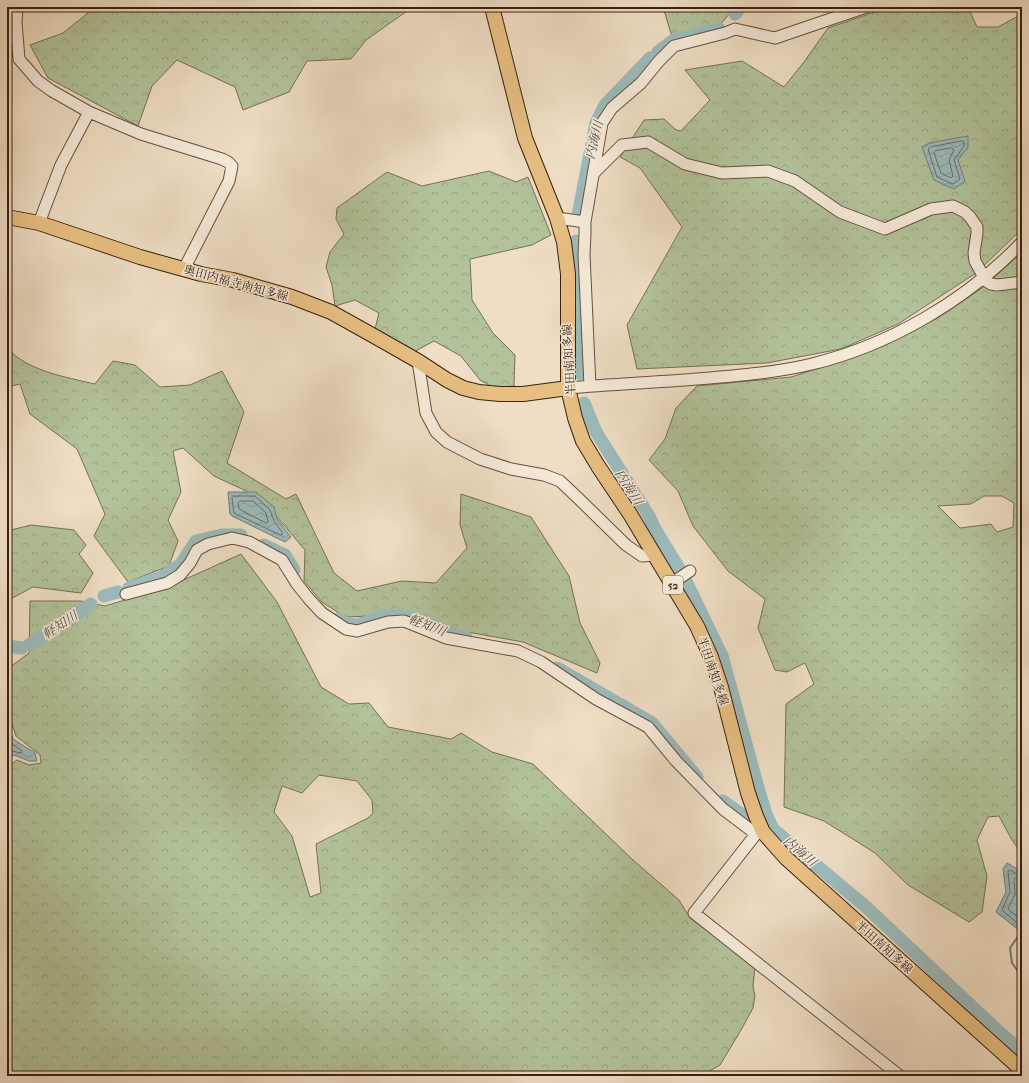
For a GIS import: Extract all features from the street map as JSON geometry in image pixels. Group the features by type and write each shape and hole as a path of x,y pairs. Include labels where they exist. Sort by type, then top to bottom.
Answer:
{"main road":[{"name":"半田南知多線","path":"492,7 525,138 557,218 564,242 568,274 568,388 575,418 583,441 655,555 697,626 711,657 721,686 748,793 760,833 1022,1070"},
{"name":"奥田内福寺南知多線","path":"7,217 39,223 140,257 184,270 254,285 292,297 331,312 463,388 478,392 500,394 523,394 568,388"}],"street":[{"path":"17,7 16,22 19,60 38,81 52,92 89,112 141,134 222,159 232,166 229,181 184,270"},
{"path":"590,386 584,222 602,123 612,108 641,83 659,61 674,46 735,29 775,38 866,7"},
{"path":"39,223 61,165 89,112"},
{"path":"594,172 622,146 648,142 685,164 722,174 768,171 795,181 840,212 885,229 931,209 953,206 965,212 977,227 974,252 975,260 984,277 991,284 997,285 1022,282"},
{"path":"557,218 584,222"},
{"path":"568,388 643,384 741,375 769,372 812,364 872,344 902,330 950,302 984,277 1022,242"},
{"path":"418,361 426,413 436,432 447,442 480,459 512,469 544,475 560,481 626,545 642,556 655,555"},
{"path":"126,594 167,583 180,575 190,563 197,550 208,544 232,538 249,542 282,560 297,584 309,599 322,613 346,629 357,631 388,622 404,621 446,638 518,651 540,662 596,700 648,727 676,761 723,809 760,833 694,913 900,1076"},
{"path":"672,584 690,571"}],"green space":[{"path":"92,7 416,7 410,9 366,40 351,59 307,61 289,92 243,110 235,87 177,60 152,86 138,126 48,78 30,45 63,33 93,9"},
{"path":"663,7 735,7 720,25 672,37"},
{"path":"889,7 968,7 977,27 998,27 1022,14 1022,229 976,273 898,324 841,349 767,363 637,369 627,325 682,227 640,168 620,157 644,120 664,119 676,130 681,131 710,100 685,70 742,61 784,87 828,28"},
{"path":"489,171 516,182 528,177 551,235 532,245 470,259 472,300 493,333 515,355 514,386 494,388 480,380 461,356 434,341 412,353 375,329 379,313 355,300 335,306 332,285 326,267 330,252 344,234 336,219 337,208 387,172 422,186"},
{"path":"1022,252 1022,854 1012,840 999,816 988,817 977,840 987,876 982,912 969,922 908,885 875,853 824,821 784,807 786,704 814,684 805,663 787,672 775,670 758,628 765,599 728,571 693,526 678,491 649,460 665,439 676,408 697,386 791,377 844,360 904,335 939,317 985,286","holes":["984,496 1002,496 1014,503 1013,527 997,532 991,524 960,528 938,506 971,504"]},
{"path":"7,348 16,356 36,368 60,376 95,384 113,361 135,365 160,387 190,385 222,371 244,412 227,463 286,499 296,494 334,573 357,591 402,581 436,583 467,548 460,525 461,494 531,517 569,576 580,623 600,663 597,673 523,642 462,631 408,612 391,611 372,616 345,617 322,602 304,581 305,550 277,517 244,490 214,476 183,448 173,451 181,492 168,520 178,541 169,566 128,582 94,536 105,514 77,449 30,414 20,384 7,387"},
{"path":"31,525 74,530 86,545 79,554 93,573 81,593 33,587 7,601 7,531"},
{"path":"241,554 277,602 321,687 349,704 369,703 388,727 451,739 461,733 492,752 533,764 633,860 679,900 690,918 755,967 753,986 755,996 753,1008 720,1065 701,1076 7,1076 7,783 10,765 17,760 29,765 41,763 40,755 16,736 7,708 7,677 10,667 29,653 30,601 81,601 105,606 168,587","holes":["319,775 357,781 372,800 373,813 368,818 316,844 321,893 310,897 292,836 274,812 282,786 302,793"]}],"water":[{"path":"968,136 968,147 958,160 965,181 954,189 934,180 922,147 929,143"},
{"path":"228,492 256,492 274,507 277,519 291,537 285,542 232,516 230,514"},
{"path":"7,721 13,739 35,753 37,761 29,761 14,755 8,761 7,766"},
{"path":"1007,863 1017,869 1022,870 1021,932 996,912 1006,892 1003,869"}],"waterway":[{"name":"内海川","path":"735,14 741,7"},
{"name":"内海川","path":"658,52 674,40 719,29"},
{"name":"内海川","path":"578,215 596,123 605,105 650,58"},
{"name":"内海川","path":"576,241 581,374"},
{"name":"内海川","path":"584,403 596,432 649,516 680,570"},
{"name":"軽知川","path":"129,588 162,577 181,564 196,541 222,535 241,535"},
{"name":"軽知川","path":"264,545 285,555 294,570"},
{"name":"内海川","path":"686,581 722,656 757,784 766,814 773,829 865,906 1022,1052"},
{"name":"軽知川","path":"104,596 118,592"},
{"name":"軽知川","path":"29,645 91,604"},
{"name":"軽知川","path":"338,619 353,625 366,623 384,616 401,615 466,637"},
{"name":"軽知川","path":"7,646 22,648"},
{"name":"軽知川","path":"557,668 652,723 697,777"},
{"name":"軽知川","path":"723,801 744,816"},
{"path":"1021,932 1010,948 1012,963 1022,977"}]}
